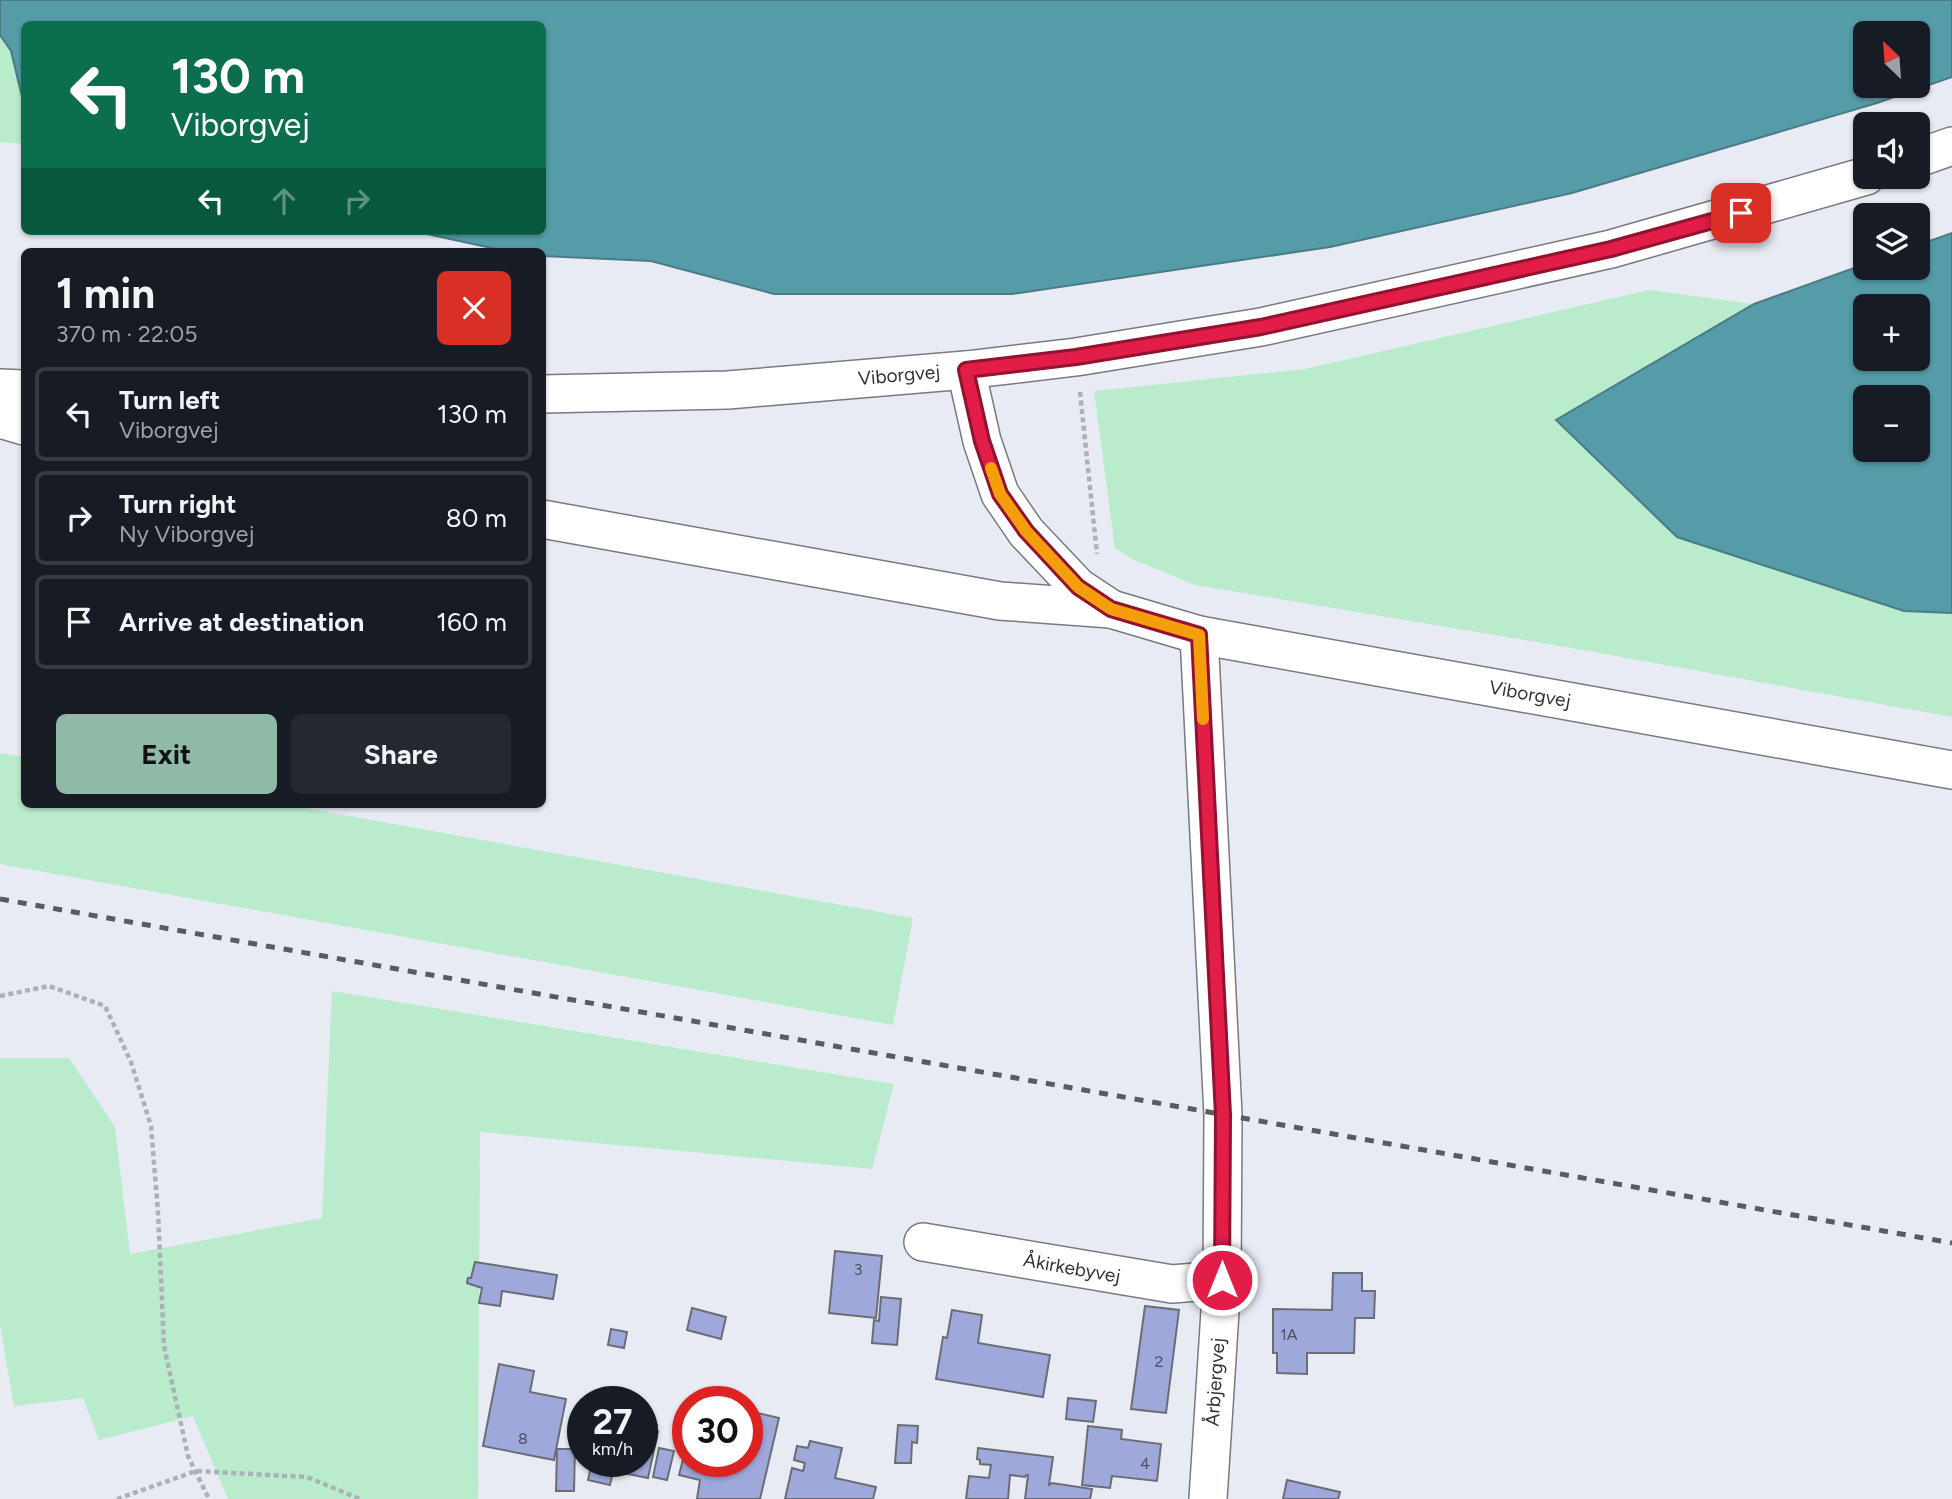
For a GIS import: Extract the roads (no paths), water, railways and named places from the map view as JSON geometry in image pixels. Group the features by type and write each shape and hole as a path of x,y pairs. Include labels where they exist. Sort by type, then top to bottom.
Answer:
{"street":[{"path":"1930,154 1952,146"},
{"path":"966,370 1076,357 1261,327 1611,249 1853,180"},
{"name":"Viborgvej","path":"546,394 728,390 966,370 982,441 1000,494 1026,531 1078,587 1111,609"},
{"path":"0,388 21,389"},
{"path":"0,419 21,425"},
{"name":"Viborgvej","path":"546,520 1000,601 1111,609 1199,635 1952,770"},
{"name":"Årbjergvej","path":"1199,635 1223,1115 1222,1280 1208,1499"},
{"name":"Åkirkebyvej","path":"923,1242 1172,1284 1222,1280"}],"water":[{"path":"0,0 1952,0 1952,77 1930,85 1930,21 1853,21 1853,98 1891,98 1877,103 1572,193 1330,247 1012,294 774,294 651,261 546,256 546,248 492,248 431,235 546,235 546,21 21,21 21,93 11,51 0,35"},
{"path":"1952,233 1952,613 1904,611 1677,537 1556,420 1754,304 1853,268 1853,280 1930,280 1930,241"}],"railway":[{"path":"0,899 1952,1243"}]}
